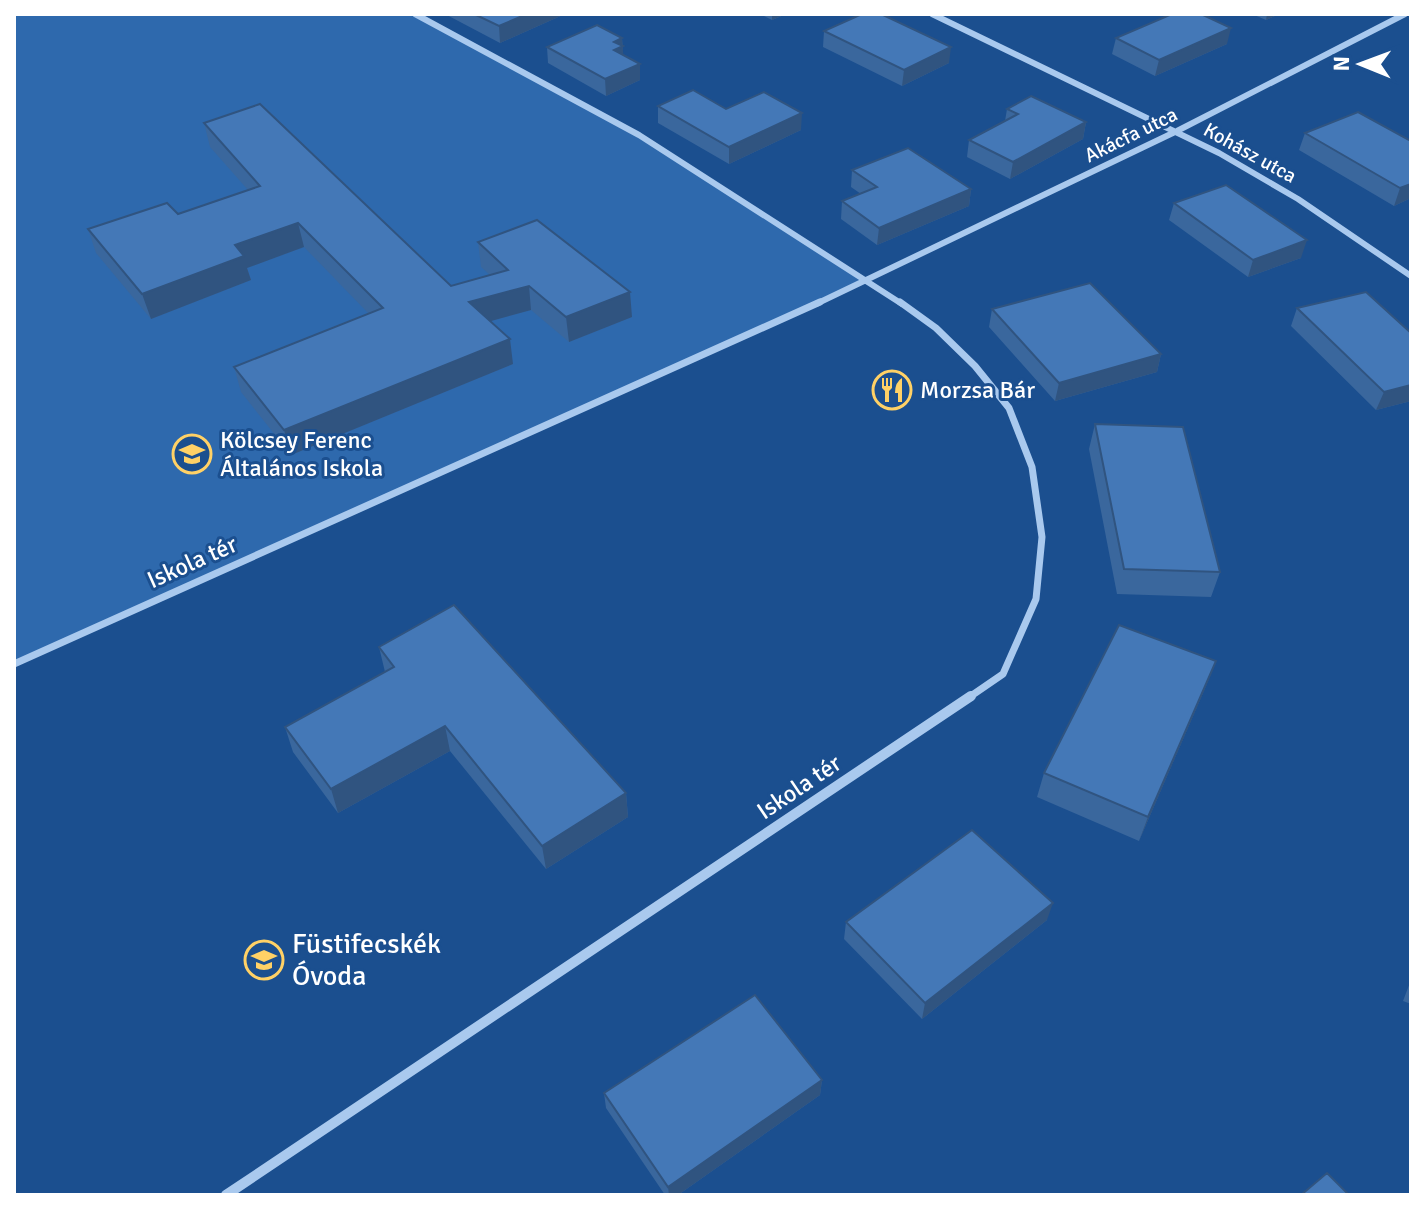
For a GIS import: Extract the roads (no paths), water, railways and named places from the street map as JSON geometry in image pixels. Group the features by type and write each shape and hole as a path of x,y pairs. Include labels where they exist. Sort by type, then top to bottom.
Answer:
{"street":[{"name":"Iskola tér","path":"226,1195 1003,674 1036,599 1042,537 1032,467 1009,408 975,366 936,328 869,280 639,135 415,14"},
{"name":"Kohász utca","path":"932,14 1177,131 1333,220 1411,276"},
{"name":"Akácfa utca","path":"869,280 1177,131 1405,14"},
{"name":"Iskola tér","path":"14,664 869,280"}],"place":[{"name":"Morzsa Bár","path":"892,390"},
{"name":"Kölcsey Ferenc Általános Iskola","path":"192,454"},
{"name":"Füstifecskék Óvoda","path":"264,960"}]}
